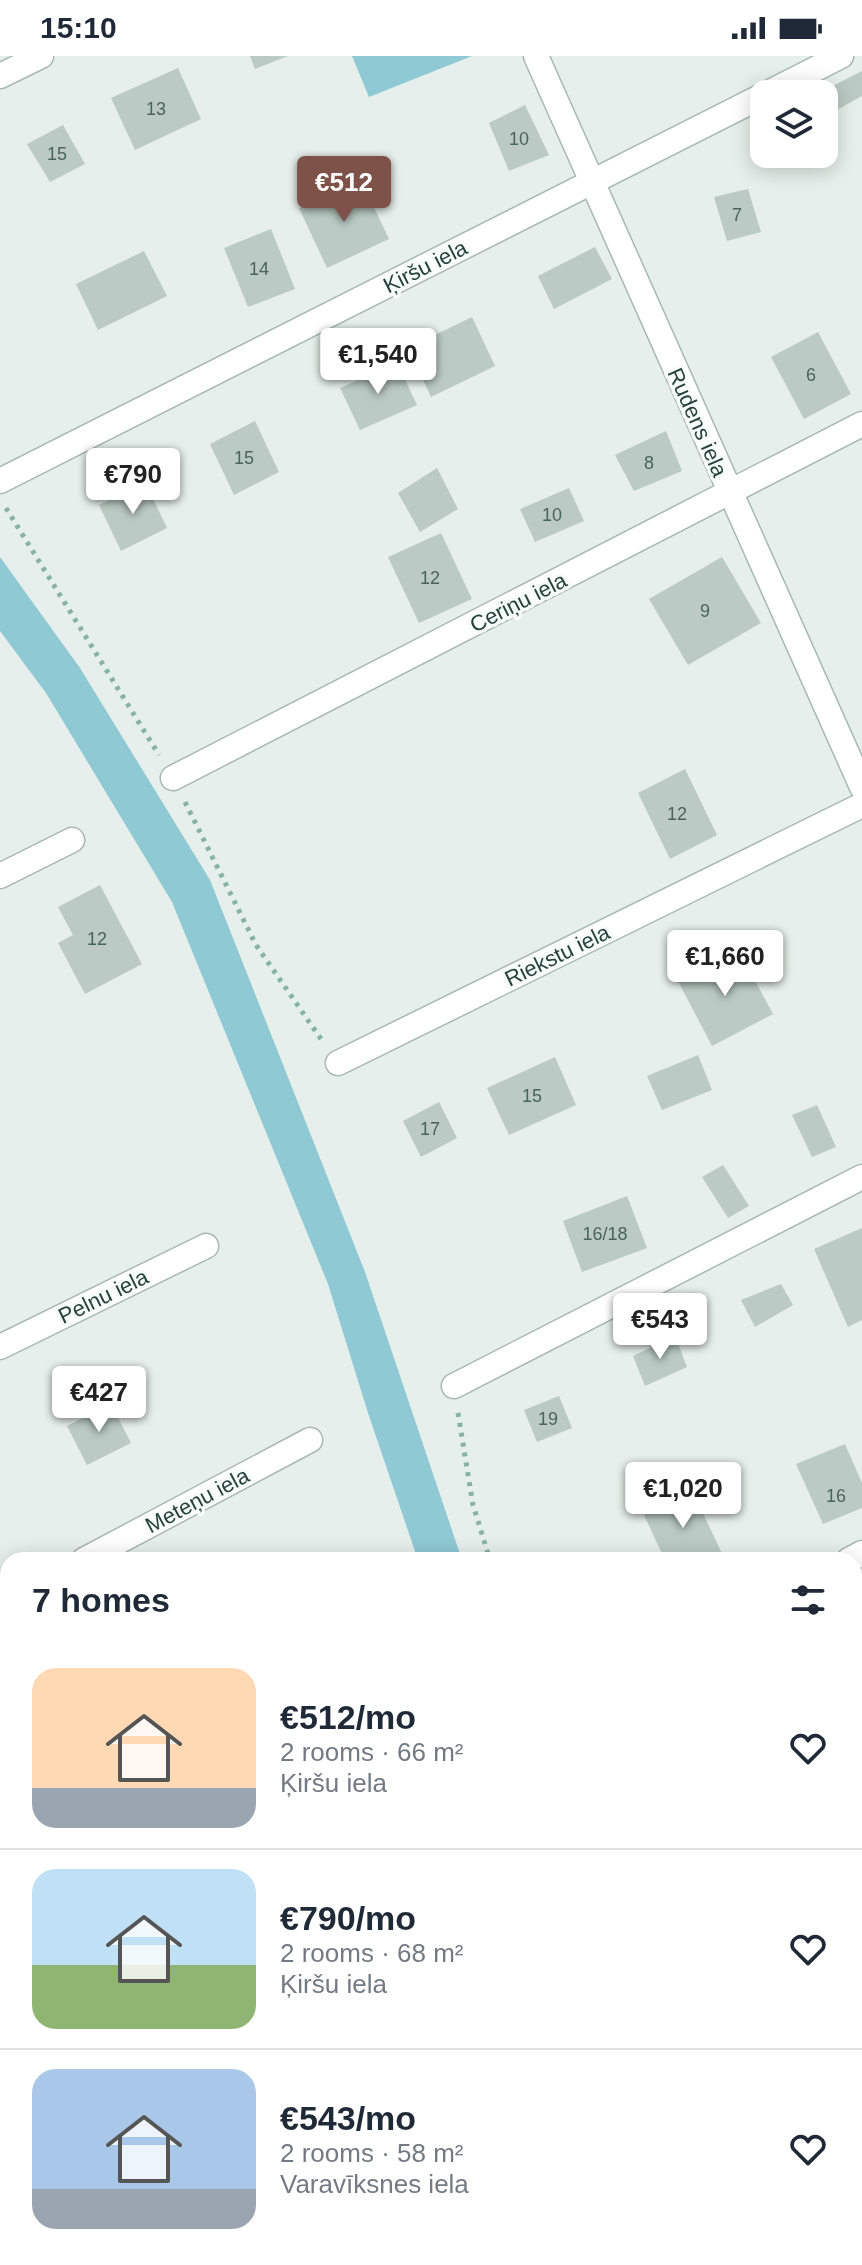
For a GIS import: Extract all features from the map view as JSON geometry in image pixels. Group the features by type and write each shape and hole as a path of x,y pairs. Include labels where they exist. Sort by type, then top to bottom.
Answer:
{"street":[{"path":"0,76 41,56"},
{"name":"Rudens iela","path":"536,56 862,787"},
{"name":"Ķiršu iela","path":"793,80 841,56"},
{"name":"Ķiršu iela","path":"0,481 750,102"},
{"name":"Ceriņu iela","path":"173,778 862,424"},
{"name":"Riekstu iela","path":"338,1063 862,805"},
{"path":"0,876 72,840"},
{"path":"454,1386 862,1177"},
{"name":"Pelnu iela","path":"0,1347 206,1246"},
{"name":"Meteņu iela","path":"99,1552 310,1440"}],"path":[{"path":"454,1386 473,1505 488,1552"}],"water":[{"path":"352,56 472,56 369,97"},
{"path":"0,557 80,668 210,880 365,1272 459,1552 415,1552 328,1284 172,902 46,693 0,631"}],"building":[{"path":"250,56 288,56 255,69"},
{"path":"178,68 201,119 135,150 111,98"},
{"path":"862,71 862,96 838,109 838,83"},
{"path":"525,105 549,155 509,171 489,123"},
{"path":"63,125 85,164 50,182 27,144"},
{"path":"361,180 389,239 327,268 299,208"},
{"path":"748,189 761,232 727,241 714,197"},
{"path":"271,229 295,289 248,307 224,248"},
{"path":"595,247 612,279 554,309 538,276"},
{"path":"144,251 167,296 98,330 76,284"},
{"path":"472,317 495,366 431,397 408,348"},
{"path":"818,332 851,394 804,419 771,357"},
{"path":"397,363 417,405 360,430 340,388"},
{"path":"255,421 279,472 234,495 210,444"},
{"path":"666,431 682,471 634,491 615,455"},
{"path":"437,468 458,509 420,532 398,493"},
{"path":"145,482 167,528 121,551 99,505"},
{"path":"569,488 584,521 535,542 520,509"},
{"path":"441,533 472,599 419,623 388,557"},
{"path":"722,557 761,623 688,665 649,599"},
{"path":"685,769 717,835 670,859 638,793"},
{"path":"100,885 142,964 85,994 58,943 73,935 58,907"},
{"path":"738,949 773,1014 712,1046 678,981"},
{"path":"698,1055 712,1090 662,1110 647,1076"},
{"path":"555,1057 576,1105 509,1135 487,1088"},
{"path":"439,1102 457,1138 421,1157 403,1121"},
{"path":"817,1105 836,1147 812,1157 792,1115"},
{"path":"723,1165 749,1206 728,1218 702,1177"},
{"path":"627,1196 647,1248 582,1272 563,1221"},
{"path":"862,1228 862,1320 848,1327 814,1249"},
{"path":"781,1284 793,1305 755,1327 741,1300"},
{"path":"675,1336 687,1367 645,1386 633,1356"},
{"path":"559,1396 572,1428 537,1442 524,1410"},
{"path":"111,1404 131,1443 87,1465 67,1426"},
{"path":"845,1444 862,1483 862,1508 823,1524 796,1464"},
{"path":"692,1490 721,1552 661,1552 643,1513"}]}
